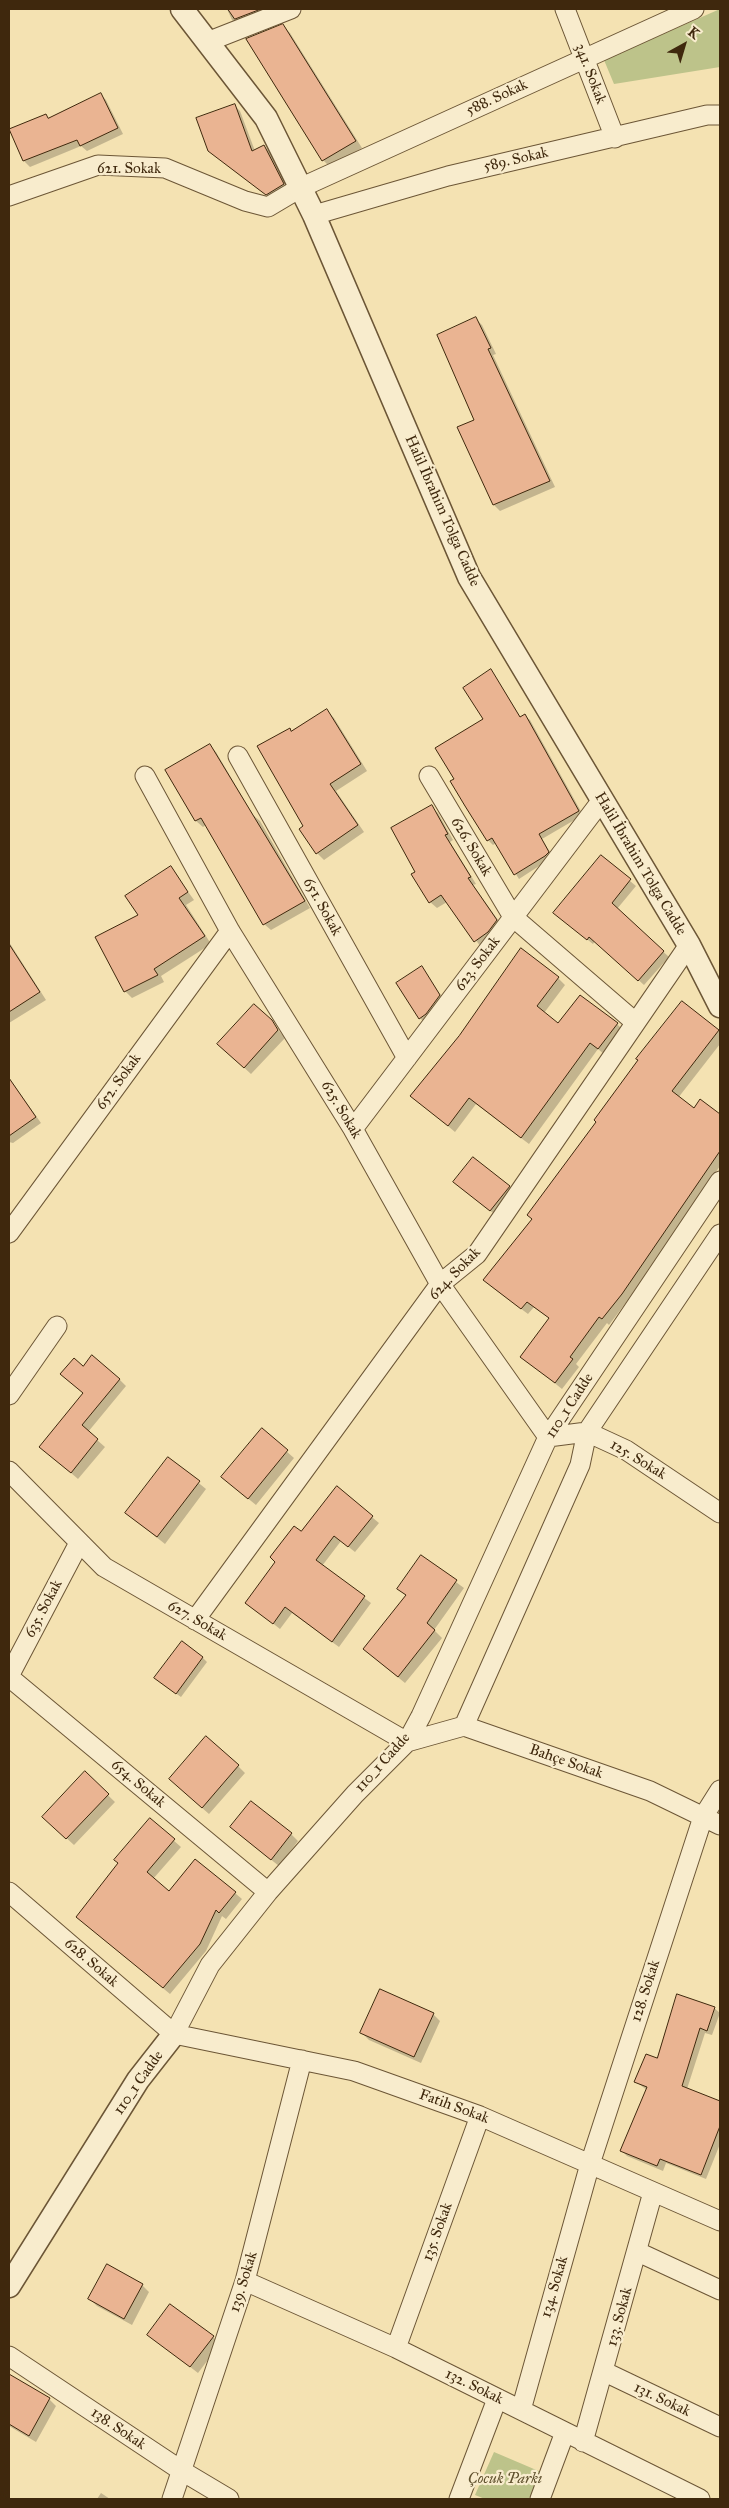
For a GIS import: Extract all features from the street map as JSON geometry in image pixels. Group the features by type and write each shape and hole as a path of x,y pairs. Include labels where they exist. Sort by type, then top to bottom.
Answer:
{"street":[{"name":"Halil İbrahim Tolga Cadde","path":"182,9 266,118 314,215 469,577 689,945 720,1006"},
{"path":"207,42 291,9"},
{"name":"341. Sokak","path":"565,9 615,138"},
{"name":"588. Sokak","path":"300,188 694,9"},
{"name":"589. Sokak","path":"314,215 448,176 707,115 720,115"},
{"name":"621. Sokak","path":"9,196 98,165 165,168 245,201 268,207 300,188"},
{"name":"651. Sokak","path":"238,756 407,1058"},
{"name":"625. Sokak","path":"145,776 230,931 353,1129 440,1284 548,1437"},
{"name":"626. Sokak","path":"429,776 513,917 635,1022"},
{"name":"623. Sokak","path":"353,1129 602,800"},
{"name":"652. Sokak","path":"9,1233 230,931"},
{"name":"624. Sokak","path":"194,1620 440,1284 477,1254 689,945"},
{"name":"110_1 Cadde","path":"9,2286 138,2080 174,2034 210,1965 268,1892 355,1794 406,1742 421,1716 548,1437 720,1181"},
{"name":"110_1 Cadde","path":"464,1726 580,1464 587,1432 720,1234"},
{"path":"9,1395 57,1326"},
{"path":"548,1437 587,1432"},
{"name":"125. Sokak","path":"587,1432 626,1450 720,1512"},
{"name":"627. Sokak","path":"9,1471 104,1567 406,1742"},
{"name":"635. Sokak","path":"9,1676 79,1543"},
{"name":"654. Sokak","path":"9,1676 268,1892"},
{"path":"406,1742 464,1726"},
{"name":"Bahçe Sokak","path":"464,1726 650,1791 712,1821"},
{"name":"128. Sokak","path":"590,2164 712,1821 720,1790"},
{"name":"628. Sokak","path":"9,1892 174,2034"},
{"name":"Fatih Sokak","path":"174,2034 354,2071 480,2116 720,2221"},
{"name":"139. Sokak","path":"172,2499 245,2281 302,2060"},
{"name":"135. Sokak","path":"396,2348 480,2116"},
{"name":"134. Sokak","path":"520,2410 590,2164"},
{"name":"133. Sokak","path":"583,2442 638,2252 653,2192"},
{"path":"638,2252 720,2290"},
{"name":"132. Sokak","path":"245,2281 396,2348 700,2499"},
{"name":"138. Sokak","path":"9,2356 182,2471 229,2499"},
{"name":"131. Sokak","path":"604,2372 720,2427"},
{"path":"462,2498 497,2399"},
{"path":"540,2499 565,2432"}],"green space":[{"path":"720,9 720,67 614,84 604,60"},
{"name":"Çocuk Parkı","path":"494,2452 541,2472 529,2499 485,2499 475,2495"}],"building":[{"path":"228,9 261,9 235,19"},
{"path":"283,24 356,141 322,161 246,39"},
{"path":"101,93 118,128 80,146 77,140 23,161 9,129 46,114 48,118"},
{"path":"235,104 252,151 264,145 284,184 266,195 208,151 196,118"},
{"path":"476,317 491,348 488,349 550,481 493,505 457,427 474,420 437,335"},
{"path":"491,669 520,717 525,714 579,811 539,834 549,852 514,875 492,838 487,841 465,806 450,781 454,779 435,748 483,719 463,688"},
{"path":"327,709 361,764 330,784 358,825 316,854 299,829 303,826 257,746 290,728 291,731"},
{"path":"210,744 305,901 263,925 201,818 195,821 165,770"},
{"path":"432,805 448,834 445,835 471,877 468,878 497,920 488,932 474,942 441,895 429,903 411,874 415,872 391,828"},
{"path":"601,855 631,879 612,903 664,951 638,981 589,937 587,940 553,913"},
{"path":"171,866 188,892 179,898 205,936 154,969 158,975 124,992 95,937 138,915 125,896"},
{"path":"9,944 40,992 9,1012"},
{"path":"521,948 559,977 537,1006 558,1023 580,995 618,1023 598,1049 590,1043 521,1138 469,1098 448,1126 410,1096 459,1036"},
{"path":"422,966 440,995 426,1014 419,1019 396,983"},
{"path":"682,1001 719,1030 672,1091 694,1108 700,1099 720,1114 720,1151 622,1294 602,1319 599,1317 570,1357 573,1359 555,1383 520,1357 549,1318 527,1302 521,1309 483,1280 532,1219 527,1215 596,1122 594,1120 638,1060 636,1059"},
{"path":"254,1004 272,1020 278,1030 244,1068 217,1044"},
{"path":"9,1078 36,1117 9,1136"},
{"path":"473,1157 510,1186 490,1211 453,1182"},
{"path":"92,1355 120,1379 82,1425 98,1439 71,1473 39,1447 83,1393 60,1374 74,1358 83,1366"},
{"path":"262,1428 288,1450 248,1499 221,1477"},
{"path":"168,1457 200,1481 157,1537 125,1513"},
{"path":"337,1486 373,1516 348,1547 334,1536 316,1560 365,1596 332,1642 285,1607 273,1624 245,1603 275,1562 270,1557 294,1526 301,1531"},
{"path":"421,1555 457,1580 427,1623 435,1630 398,1677 363,1649 406,1595 397,1589"},
{"path":"182,1641 203,1657 176,1694 154,1678"},
{"path":"206,1736 239,1765 202,1808 169,1779"},
{"path":"85,1771 109,1794 66,1839 42,1817"},
{"path":"251,1801 292,1833 271,1860 230,1827"},
{"path":"150,1818 175,1839 147,1872 169,1891 195,1859 236,1892 219,1913 216,1910 200,1944 163,1988 76,1917 118,1863 114,1860"},
{"path":"380,1989 434,2013 414,2057 360,2033"},
{"path":"677,1994 715,2007 707,2031 700,2028 682,2086 720,2101 720,2126 701,2175 660,2159 657,2166 620,2151 647,2087 634,2082 646,2054 657,2058"},
{"path":"107,2264 143,2284 124,2319 88,2299"},
{"path":"170,2304 214,2336 190,2367 147,2335"},
{"path":"9,2374 50,2398 29,2436 9,2424"}]}
